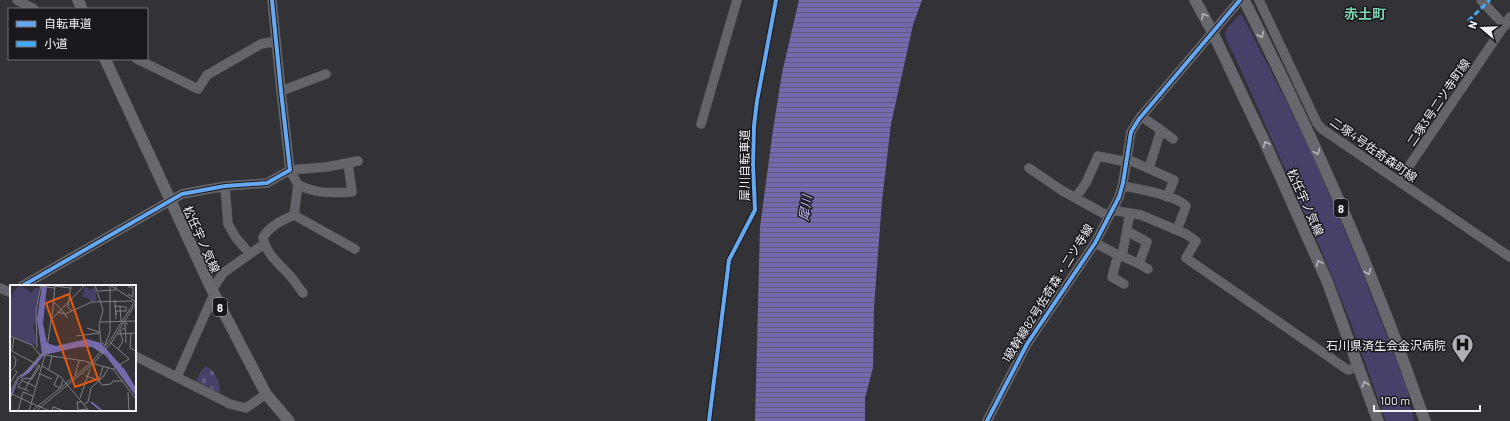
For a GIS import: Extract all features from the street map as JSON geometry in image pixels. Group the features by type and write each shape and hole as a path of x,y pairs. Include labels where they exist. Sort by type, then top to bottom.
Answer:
{"main road":[{"name":"松任宇ノ気線","path":"1195,0 1213,33 1266,145 1327,281 1378,421"},
{"name":"8","path":"1244,0 1307,129 1386,316 1425,421"},
{"name":"松任宇ノ気線","path":"105,60 213,292 266,394 290,421"}],"street":[{"path":"17,0 32,8"},
{"path":"272,0 290,170 298,185 294,215"},
{"path":"701,124 737,0"},
{"name":"1級幹線82号佐奇森・二ツ寺線","path":"987,421 1027,344 1095,243 1110,213 1123,186 1131,132 1141,116 1240,0"},
{"name":"二塚4号佐奇森町線","path":"1259,0 1317,123 1322,129 1510,257"},
{"path":"1481,0 1505,26"},
{"name":"二塚3号二ツ寺町線","path":"1398,181 1510,17"},
{"path":"139,60 198,89 207,74 261,44 276,41"},
{"path":"281,91 326,74"},
{"path":"1141,116 1172,138"},
{"path":"1307,129 1322,129"},
{"path":"1149,168 1160,130"},
{"path":"1076,197 1086,183 1098,156 1127,160 1149,168 1174,180 1167,197"},
{"path":"24,285 182,194 225,186 267,183 290,170 326,167 358,161"},
{"path":"298,185 324,194 352,192 348,163"},
{"path":"1029,168 1061,190 1110,213 1130,213 1141,215 1186,234 1196,241 1186,258 1348,370 1359,366"},
{"path":"225,186 228,224 236,238 250,254"},
{"path":"1123,186 1167,197 1186,206 1177,230"},
{"path":"1124,284 1112,277 1127,231 1130,213"},
{"path":"294,215 277,222 263,237 264,244 270,254 292,278 303,293"},
{"path":"294,215 355,249"},
{"path":"1127,231 1148,242 1139,264"},
{"path":"1095,243 1148,269"},
{"path":"177,377 213,292 223,273 264,244"},
{"path":"0,288 10,293"},
{"path":"136,356 230,404 246,408 266,394"}],"green space":[{"path":"1239,15 1242,15 1306,140 1357,259 1407,388 1414,421 1386,421 1350,321 1323,254 1225,37 1226,29"},
{"path":"206,366 215,374 220,393 196,382 201,371"}],"water":[{"name":"犀川","path":"799,0 922,0 913,25 891,124 882,201 874,307 873,368 865,398 865,421 755,421 760,227 782,73"}],"marked path":[{"path":"1468,21 1490,0"}],"cycle path":[{"path":"24,285 182,194 225,186 267,183 290,170 272,0"},
{"name":"犀川自転車道","path":"709,421 729,260 755,210 753,164 754,126 757,101 776,0"},
{"path":"987,421 1027,344 1095,243 1119,197 1123,183 1131,132 1139,119 1240,0"}],"place":[{"name":"石川県済生会金沢病院","path":"1462,364"}],"district":[{"name":"赤土町","path":"1365,13"}]}
